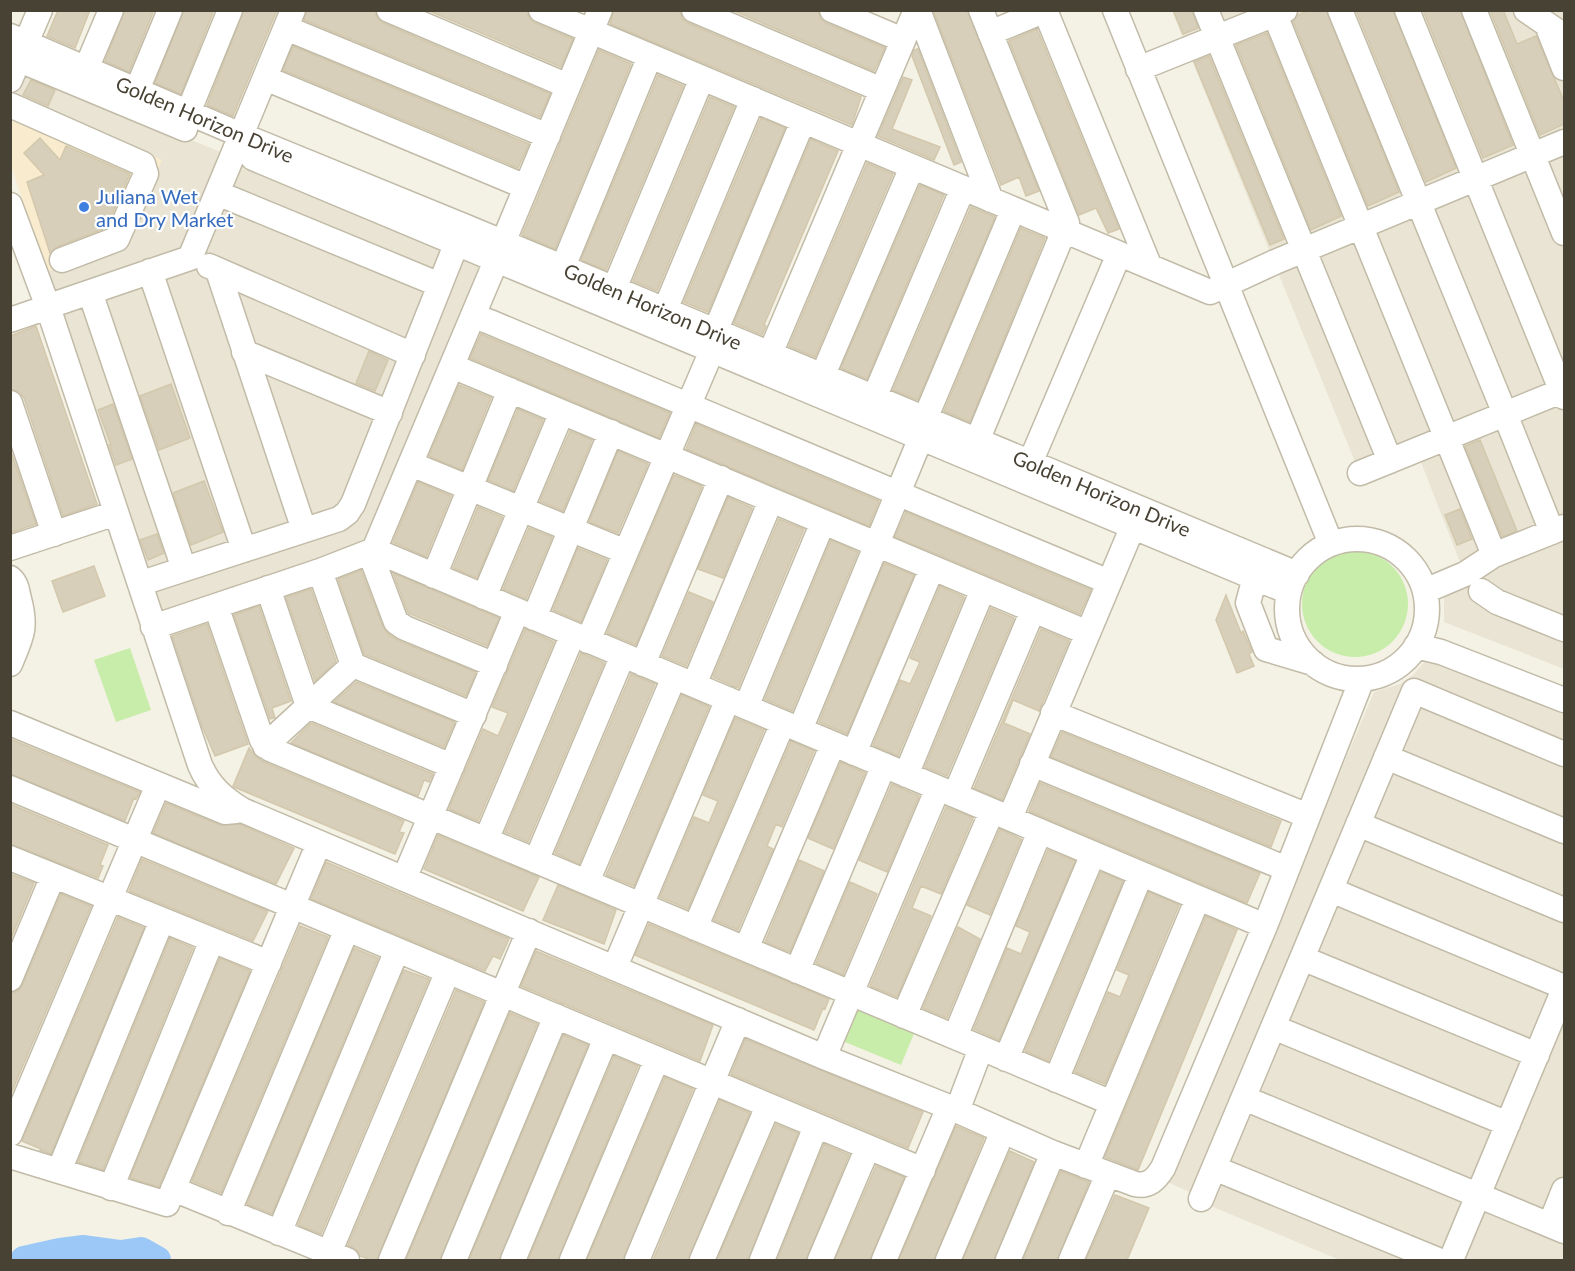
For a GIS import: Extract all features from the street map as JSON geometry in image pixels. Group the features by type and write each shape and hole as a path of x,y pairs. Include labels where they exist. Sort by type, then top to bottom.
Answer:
{"street":[{"path":"15,55 40,10"},
{"path":"86,69 111,10"},
{"path":"137,90 170,10"},
{"path":"188,113 230,10"},
{"path":"389,10 568,86"},
{"path":"541,10 596,21 650,56 1210,292 1564,142"},
{"path":"694,10 882,90"},
{"path":"832,10 903,40"},
{"path":"766,362 917,10"},
{"path":"917,10 991,200"},
{"path":"977,441 1067,223 981,10"},
{"path":"1115,10 1330,544"},
{"path":"1206,10 1390,461"},
{"path":"1340,10 1505,414 1558,530 1494,555 1465,574 1422,585"},
{"path":"1360,473 1564,392 1407,10"},
{"path":"1474,10 1564,233"},
{"path":"1526,10 1556,31 1564,68"},
{"path":"990,33 1046,11 1149,265"},
{"path":"1138,69 1278,12 1361,228 1494,555"},
{"path":"190,258 290,19 548,136"},
{"path":"495,665 405,628 396,622 372,552 596,21"},
{"name":"Golden Horizon Drive","path":"15,55 86,69 188,113 238,143"},
{"name":"Golden Horizon Drive","path":"15,55 460,234 497,257 766,362 1133,526 1255,577 1293,583"},
{"path":"563,267 650,56"},
{"path":"265,78 526,187"},
{"path":"614,289 702,78"},
{"path":"665,310 753,99"},
{"path":"10,105 143,165 146,169 146,174 117,239 62,260"},
{"path":"715,332 803,121"},
{"path":"822,377 912,167"},
{"path":"874,398 963,188"},
{"path":"217,193 440,285"},
{"path":"10,205 53,305 153,627 206,777 214,789 242,810 1097,1170 1143,1186 1157,1177 1163,1168 1265,926 1362,679"},
{"path":"925,419 1013,210"},
{"path":"151,580 339,519 347,513 353,504 390,413 460,234"},
{"path":"1030,463 1119,254"},
{"name":"Golden Horizon Drive","path":"497,257 563,267 715,332 766,362 822,377 1030,463 1293,583"},
{"path":"10,320 190,258 413,355"},
{"path":"150,271 244,550"},
{"path":"218,271 304,530"},
{"path":"90,292 184,570"},
{"path":"472,316 689,404 1109,582"},
{"path":"244,352 390,413"},
{"path":"486,840 580,637 626,552 707,362"},
{"path":"452,366 1088,633"},
{"path":"434,576 510,390"},
{"path":"10,403 54,534"},
{"path":"484,597 562,412"},
{"path":"404,879 495,665 526,614 571,529 611,432"},
{"path":"695,928 877,545 917,447"},
{"path":"411,464 626,552"},
{"path":"536,861 721,478"},
{"path":"586,882 771,500"},
{"path":"10,548 116,513"},
{"path":"615,967 641,905 823,522"},
{"path":"904,1016 1001,815 1032,764 1133,526"},
{"path":"1255,577 1248,603 1266,649 1313,663 1336,676 1362,679 1393,669 1408,656 1420,638 1427,604 1422,585 1406,559 1376,542 1353,539 1330,544 1311,556 1293,583 1288,618 1290,631 1296,643 1313,663"},
{"path":"153,627 372,552 526,614 1265,926"},
{"path":"746,950 932,568"},
{"path":"320,571 353,665 474,715"},
{"path":"10,578 15,583 24,622 23,632 10,664"},
{"path":"268,588 308,706 452,766"},
{"path":"906,775 983,589"},
{"path":"1481,591 1497,602 1564,629"},
{"path":"216,606 262,740 270,749 1113,1103"},
{"path":"824,1057 851,993 1033,610"},
{"path":"1420,638 1564,682"},
{"path":"1420,638 1441,652 1564,700"},
{"path":"265,746 353,665"},
{"path":"1201,1200 1414,691 1564,754"},
{"path":"1053,712 1308,816"},
{"path":"10,723 225,812 242,810"},
{"path":"1386,757 1564,831"},
{"path":"1032,764 1287,869"},
{"path":"797,971 884,765"},
{"path":"10,1134 158,785"},
{"path":"10,788 923,1170"},
{"path":"1358,824 1564,910"},
{"path":"954,1037 1040,831"},
{"path":"10,1156 167,1204 319,843"},
{"path":"1006,1059 1093,854"},
{"path":"10,858 268,963"},
{"path":"1056,1080 1141,874"},
{"path":"10,979 53,876"},
{"path":"1331,890 1564,988 1450,1260"},
{"path":"1071,1260 1097,1170 1113,1103 1198,898"},
{"path":"59,1171 162,920"},
{"path":"228,1213 347,929"},
{"path":"391,1260 529,932"},
{"path":"111,1188 212,940"},
{"path":"279,1233 397,950"},
{"path":"1302,958 1537,1055"},
{"path":"173,1189 338,1257 448,971"},
{"path":"454,1260 556,1017"},
{"path":"637,1260 738,1020"},
{"path":"1273,1027 1508,1124"},
{"path":"513,1260 606,1038"},
{"path":"884,1260 923,1170 981,1048"},
{"path":"572,1260 657,1059"},
{"path":"1244,1098 1557,1228 1564,1190"},
{"path":"702,1260 768,1106"},
{"path":"762,1260 816,1126"},
{"path":"948,1260 1003,1131"},
{"path":"820,1260 868,1147"},
{"path":"1008,1260 1053,1153"},
{"path":"1214,1168 1438,1260"}],"shaded area":[{"path":"1172,11 1564,11 1564,669 1444,622 1444,590 1467,580 1419,457 1362,479"},
{"path":"21,70 485,261 369,546 155,618 46,272 15,98"},
{"name":"Juliana Wet and Dry Market","path":"15,98 162,160 128,242 46,272 11,165 10,110"},
{"path":"1428,658 1564,713 1564,1260 1340,1260 1206,1204 1192,1193 1167,1182 1374,692 1400,684 1413,675"}],"green space":[{"path":"1355,551 1375,555 1393,566 1404,584 1408,604 1404,624 1393,642 1375,653 1355,657 1335,653 1317,642 1306,624 1302,604 1306,584 1317,566 1335,555"},
{"path":"130,648 151,710 116,722 94,660"},
{"path":"855,1006 915,1031 901,1065 840,1040"}],"building":[{"path":"58,10 90,10 75,48 47,36"},
{"path":"125,10 154,10 129,72 105,61"},
{"path":"184,10 214,10 181,94 155,83"},
{"path":"244,10 277,10 233,116 207,105"},
{"path":"307,10 375,10 377,18 383,23 550,94 540,117 304,20"},
{"path":"427,10 527,10 529,18 535,23 573,39 561,67"},
{"path":"614,10 680,10 682,18 688,23 861,97 852,125 610,24"},
{"path":"732,10 818,10 820,18 826,23 885,48 874,71"},
{"path":"933,10 967,10 1039,191 1026,196 1019,177 1001,185"},
{"path":"1173,10 1192,10 1198,28 1183,34"},
{"path":"1310,10 1326,10 1399,192 1368,206 1293,21 1298,15"},
{"path":"1356,10 1393,10 1456,168 1426,182"},
{"path":"1423,10 1460,10 1513,145 1483,158"},
{"path":"1490,10 1503,10 1517,44 1536,36 1564,101 1564,124 1540,135"},
{"path":"1037,29 1119,229 1108,233 1096,208 1079,215 1009,41"},
{"path":"1267,33 1341,216 1311,230 1236,45"},
{"path":"293,46 529,144 518,168 283,70"},
{"path":"918,49 961,162 954,165 912,56 914,50"},
{"path":"599,50 631,64 555,249 522,235"},
{"path":"1209,56 1284,239 1270,245 1194,62"},
{"path":"658,75 683,86 606,270 581,260"},
{"path":"903,77 912,80 892,129 940,147 934,160 878,136"},
{"path":"31,80 55,90 48,106 23,95"},
{"path":"710,97 734,107 657,291 633,281"},
{"path":"761,118 785,128 708,312 684,302"},
{"path":"40,138 60,160 66,146 130,174 106,228 57,247 50,253 27,182 44,175 24,153"},
{"path":"811,139 838,151 764,325 766,326 762,335 734,323"},
{"path":"867,163 893,174 815,357 789,346"},
{"path":"920,185 944,195 867,379 841,368"},
{"path":"971,207 995,217 918,400 893,390"},
{"path":"1021,228 1045,238 970,422 944,411"},
{"path":"36,326 97,504 63,516 24,398 19,392 10,389 10,336"},
{"path":"481,334 670,413 659,438 470,358"},
{"path":"369,351 388,360 375,391 356,383"},
{"path":"171,384 190,438 159,450 140,396"},
{"path":"459,385 491,398 462,470 429,456"},
{"path":"113,404 132,459 116,465 98,410"},
{"path":"518,409 543,420 513,491 488,480"},
{"path":"696,424 879,501 869,526 686,449"},
{"path":"570,431 592,440 563,511 540,501"},
{"path":"1480,440 1517,531 1502,537 1465,446"},
{"path":"10,449 36,524 10,533"},
{"path":"618,451 648,464 618,533 589,522"},
{"path":"674,475 702,486 636,645 607,633"},
{"path":"204,481 223,532 191,545 173,493"},
{"path":"418,482 451,496 426,557 393,542"},
{"path":"728,497 752,508 723,578 698,569"},
{"path":"478,507 502,517 477,578 453,568"},
{"path":"1460,509 1472,539 1457,545 1445,515"},
{"path":"906,512 1091,590 1080,614 895,537"},
{"path":"779,519 804,529 738,688 713,677"},
{"path":"529,528 552,537 526,599 503,589"},
{"path":"157,534 164,553 148,560 140,540"},
{"path":"831,540 858,552 792,711 765,699"},
{"path":"578,548 607,560 581,622 553,610"},
{"path":"884,563 914,575 847,734 819,722"},
{"path":"94,566 105,596 63,612 52,581"},
{"path":"361,570 383,627 388,634 399,641 476,672 466,696 364,654 338,579"},
{"path":"393,573 499,618 487,646 408,613"},
{"path":"940,586 964,597 898,756 873,745 900,680 910,684 920,662 910,658"},
{"path":"311,589 336,661 315,681 286,597"},
{"path":"689,592 713,602 686,666 662,656"},
{"path":"1226,595 1241,633 1243,631 1252,652 1249,654 1254,666 1237,673 1216,620"},
{"path":"259,606 291,701 272,708 275,718 270,719 234,615"},
{"path":"991,608 1014,618 947,776 925,767"},
{"path":"207,624 248,744 215,756 202,726 172,636"},
{"path":"525,629 554,642 478,821 449,809 483,729 498,736 508,713 492,707"},
{"path":"1041,629 1069,641 1039,711 1013,700 1004,723 1030,734 1002,800 974,788"},
{"path":"581,653 604,663 528,842 505,832"},
{"path":"631,674 655,684 579,864 555,853"},
{"path":"356,682 455,722 444,747 334,702"},
{"path":"682,695 709,707 634,886 606,875"},
{"path":"735,718 764,730 688,909 660,897 694,817 709,823 718,801 703,795"},
{"path":"311,723 433,774 429,782 424,780 418,796 291,743"},
{"path":"1062,732 1281,821 1271,847 1051,757"},
{"path":"10,739 140,792 136,799 134,798 125,821 10,774"},
{"path":"791,741 814,751 782,827 776,824 767,846 773,849 738,930 714,920"},
{"path":"249,748 264,762 404,821 399,832 404,833 395,854 234,787"},
{"path":"841,762 865,773 833,849 808,838"},
{"path":"1040,783 1260,873 1247,903 1029,811"},
{"path":"892,784 919,796 887,872 859,860"},
{"path":"166,803 220,825 240,824 294,848 276,884 153,833"},
{"path":"10,804 108,845 100,865 103,866 98,878 10,844"},
{"path":"946,807 973,818 941,894 921,886 912,908 931,916 897,997 870,986"},
{"path":"1000,829 1021,839 990,915 967,905"},
{"path":"438,835 539,877 523,911 424,869"},
{"path":"1048,850 1075,861 999,1040 974,1029 1007,948 1021,954 1030,932 1016,926"},
{"path":"142,859 268,911 253,941 129,891"},
{"path":"799,860 824,871 790,952 765,942"},
{"path":"326,862 509,939 500,959 493,956 485,971 311,899"},
{"path":"1101,872 1123,881 1048,1061 1025,1051"},
{"path":"10,874 34,883 10,941"},
{"path":"850,882 877,894 843,975 816,963"},
{"path":"558,885 616,910 604,944 543,920"},
{"path":"1149,892 1179,905 1105,1084 1075,1072 1108,992 1120,997 1129,975 1117,970"},
{"path":"61,894 91,906 10,1096 10,993 18,991 23,984"},
{"path":"1206,916 1237,930 1138,1170 1105,1157"},
{"path":"118,917 144,928 51,1154 22,1141"},
{"path":"649,924 829,999 814,1030 635,955"},
{"path":"300,926 328,937 221,1193 192,1181"},
{"path":"958,927 980,939 947,1018 923,1008"},
{"path":"170,938 193,948 103,1170 78,1162"},
{"path":"354,948 378,958 272,1214 247,1204"},
{"path":"536,951 713,1025 700,1061 521,986"},
{"path":"220,958 250,971 159,1187 130,1178"},
{"path":"404,970 429,979 321,1234 298,1225"},
{"path":"456,990 484,1002 377,1260 371,1260 360,1256 358,1251 348,1245"},
{"path":"510,1013 537,1024 440,1260 406,1260"},
{"path":"563,1035 588,1045 499,1260 469,1260"},
{"path":"745,1039 923,1112 908,1148 731,1074"},
{"path":"614,1056 638,1066 558,1260 528,1260"},
{"path":"665,1077 693,1089 623,1260 587,1260"},
{"path":"720,1100 750,1113 688,1260 653,1260"},
{"path":"776,1124 798,1133 748,1260 717,1260"},
{"path":"956,1126 984,1138 934,1260 899,1260"},
{"path":"824,1144 849,1155 806,1260 777,1260"},
{"path":"1010,1151 1034,1162 994,1260 963,1260"},
{"path":"876,1166 904,1177 870,1260 835,1260"},
{"path":"1061,1171 1089,1182 1057,1260 1023,1260"},
{"path":"1115,1195 1149,1208 1127,1260 1086,1260"}],"waterway":[{"path":"24,1260 84,1249 121,1254 141,1251 157,1260"}],"place":[{"name":"Juliana Wet and Dry Market","path":"84,207"}]}
